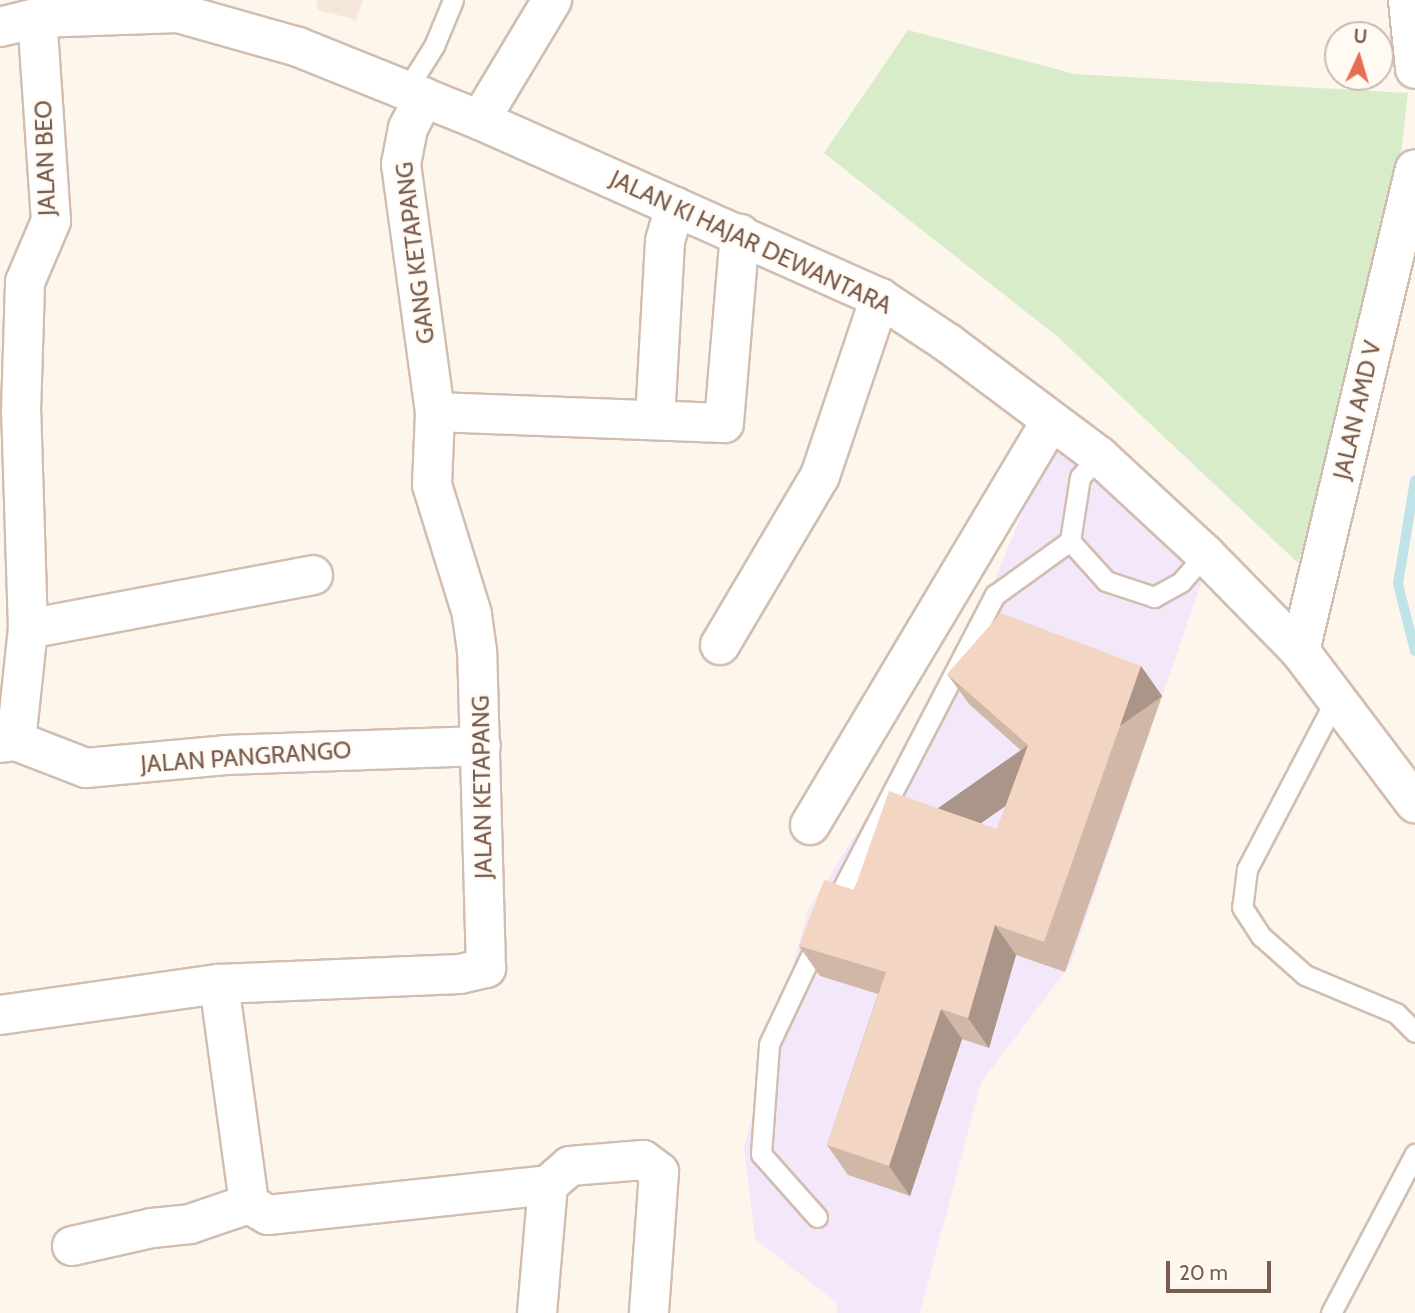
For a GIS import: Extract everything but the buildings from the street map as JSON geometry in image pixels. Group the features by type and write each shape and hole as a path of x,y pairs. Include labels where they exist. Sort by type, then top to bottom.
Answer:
{"street":[{"path":"480,120 552,0"},
{"path":"1408,0 1415,69"},
{"name":"JALAN KI HAJAR DEWANTARA","path":"0,27 37,18 177,7 298,47 415,93 880,298 1099,456 1205,554 1300,651 1415,803"},
{"name":"JALAN BEO","path":"11,462 24,282 51,221 37,18"},
{"name":"GANG KETAPANG","path":"415,93 401,164 435,412"},
{"name":"JALAN AMD V","path":"1300,651 1415,170"},
{"path":"655,420 665,241 675,206"},
{"path":"435,412 724,422 740,234"},
{"path":"720,645 820,476 880,298"},
{"name":"JALAN KETAPANG","path":"0,1015 219,985 460,974 486,968 481,746 471,614 432,485 435,412"},
{"path":"810,825 1051,421"},
{"name":"JALAN PANGRANGO","path":"11,462 28,629 8,742 86,768 225,755 481,746"},
{"path":"28,629 313,575"},
{"path":"219,985 249,1203 268,1215 548,1185 570,1166 643,1160 659,1172 649,1313"},
{"path":"537,1313 548,1185"},
{"path":"72,1246 152,1228 190,1224 249,1203"}],"lane":[{"path":"415,93 453,0"},
{"path":"817,1217 761,1154 769,1044 855,863 995,595 1070,541 1080,477 1099,456"},
{"path":"1070,541 1106,581 1154,597 1181,582 1205,554"},
{"path":"1337,697 1247,869 1242,906 1261,936 1305,975 1396,1013 1415,1032"},
{"path":"1331,1313 1415,1154"}],"shaded area":[{"path":"316,0 363,0 356,20 318,10"},
{"path":"1051,443 1206,569 1070,965 981,1083 920,1313 837,1313 837,1303 755,1239 744,1146 808,910 955,677"}],"green space":[{"path":"908,30 1075,74 1324,88 1324,91 1408,93 1391,239 1298,563 1058,337 824,153"}],"waterway":[{"path":"1415,480 1398,584 1415,651"}]}
